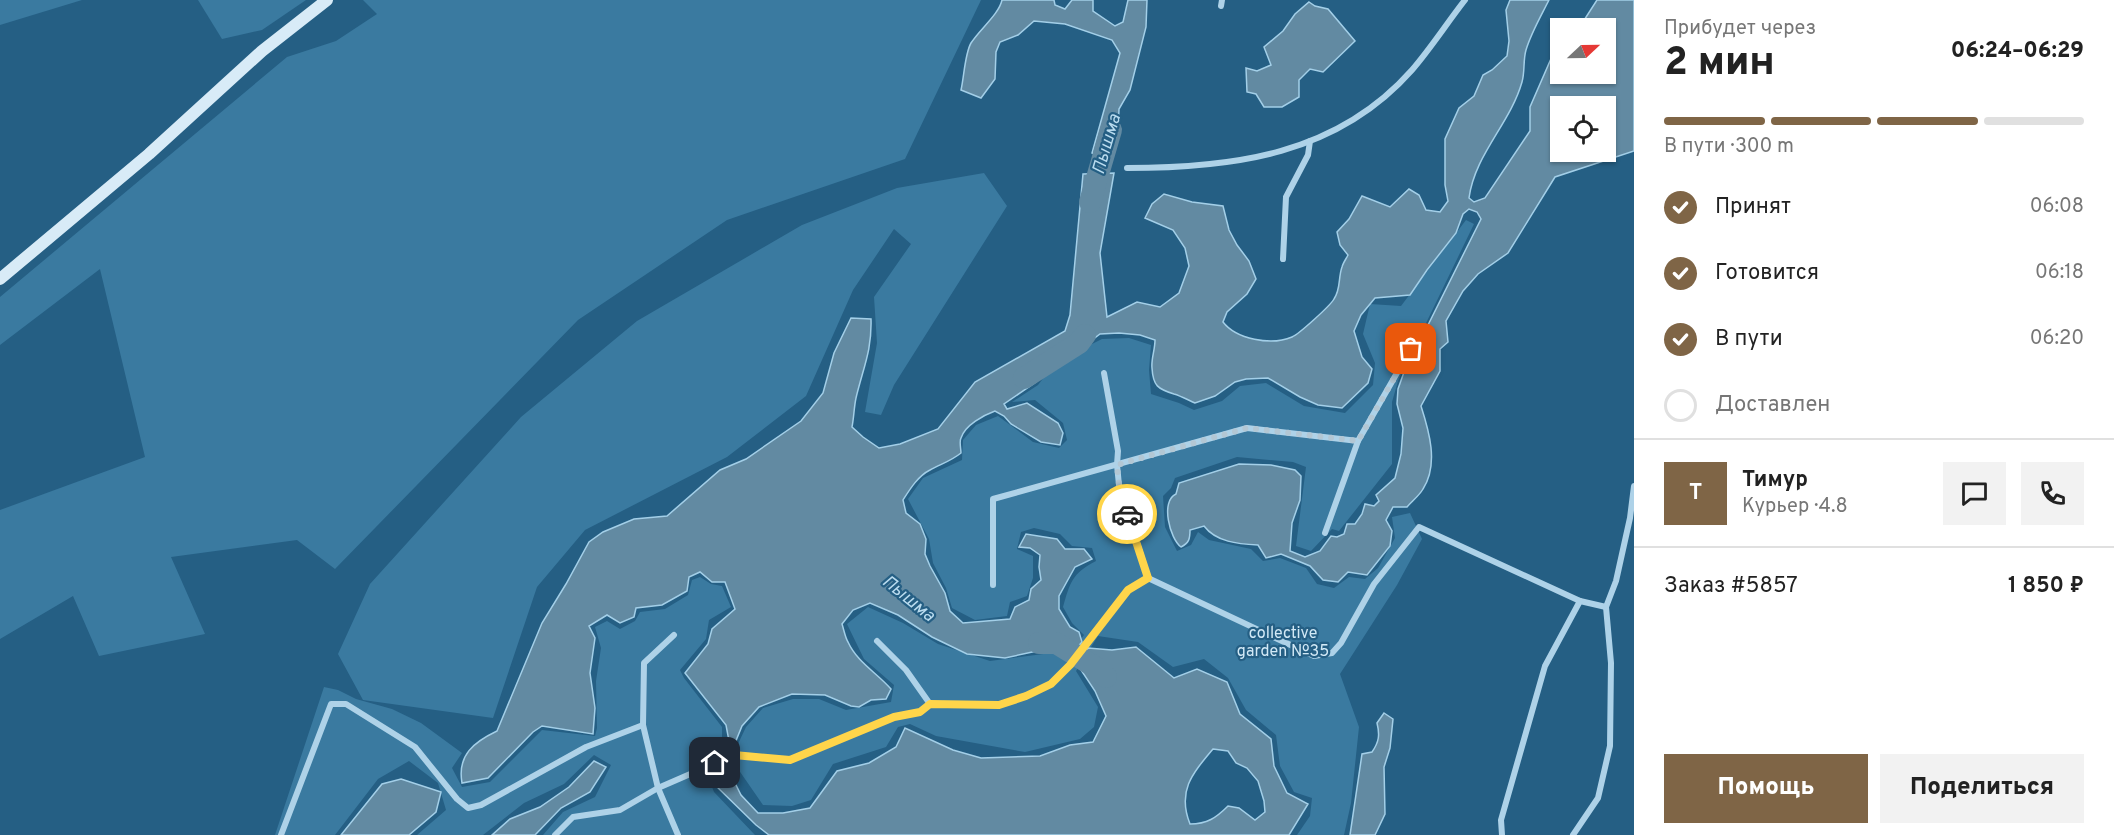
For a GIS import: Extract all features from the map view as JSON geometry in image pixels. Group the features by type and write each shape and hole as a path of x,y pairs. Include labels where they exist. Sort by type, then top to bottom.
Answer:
{"street":[{"path":"0,279 149,154 262,51 327,0"},
{"path":"1126,168 1212,166 1275,154 1310,141 1366,112 1374,105 1412,70 1465,0"},
{"path":"1282,259 1286,197 1308,155 1310,141"},
{"path":"1325,533 1358,441 1421,331"},
{"path":"1104,373 1118,451 1119,485 1148,578 1314,656 1332,653 1341,643 1374,584 1419,527 1580,601 1606,607"},
{"path":"993,585 993,499 1247,428 1358,441"},
{"path":"1573,835 1598,798 1610,746 1611,663 1606,607 1618,570 1630,518 1634,486"},
{"path":"555,835 573,817 620,810 658,788 734,755 790,760 894,717 920,712 930,704 999,705 1026,696 1051,684 1070,665 1128,590 1148,578"},
{"path":"1502,835 1501,820 1545,666 1580,601"},
{"path":"674,635 644,663 643,725 658,788 678,835"},
{"path":"876,641 906,670 930,704"},
{"path":"281,835 331,704 346,705 415,747 457,799 468,808 481,805 586,747 643,725"}],"green space":[{"path":"0,0 82,0 0,25"},
{"path":"198,0 306,0 262,30 222,39"},
{"path":"363,0 981,0 905,159 727,220 578,320 335,569 297,540 171,557 205,634 99,656 73,596 0,639 0,510 145,457 100,269 0,345 0,297 287,57 336,41 377,14"},
{"path":"984,173 1007,206 894,385 881,415 865,412 877,343 874,297 911,244 894,229 853,290 806,396 727,457 585,530 537,587 493,718 363,700 338,654 370,584 521,417 637,321 802,225 897,188"},
{"name":"collective garden №35","path":"1466,220 1474,224 1398,381 1392,402 1392,464 1339,531 1332,529 1311,551 1296,546 1306,467 1293,462 1237,457 1175,478 1171,488 1163,496 1165,527 1177,551 1191,545 1198,532 1209,540 1251,549 1263,561 1280,558 1306,568 1317,584 1334,588 1349,577 1365,579 1378,568 1395,538 1392,517 1410,513 1422,539 1397,585 1340,674 1359,727 1351,803 1344,835 1297,835 1310,816 1312,798 1294,792 1280,766 1276,735 1246,710 1228,678 1204,659 1173,667 1138,642 1098,636 1076,671 1098,707 1094,727 1080,739 1025,752 936,736 910,724 898,727 886,747 833,764 811,800 792,806 763,805 736,766 708,777 714,792 755,835 543,835 563,812 595,797 611,765 594,755 564,784 524,803 483,835 417,835 446,810 438,783 409,761 378,779 335,835 275,835 324,687 392,709 421,723 462,753 452,768 462,787 490,782 542,730 595,736 597,728 596,681 601,648 595,627 607,621 620,629 635,621 640,612 665,609 688,595 692,580 700,577 711,584 722,586 731,607 709,620 706,639 680,670 722,727 722,741 737,746 746,727 763,708 793,699 819,699 846,710 891,702 894,685 864,659 847,624 868,607 903,623 938,644 990,661 1051,653 1068,656 1084,635 1072,623 1063,607 1077,574 1096,561 1092,548 1072,546 1060,534 1034,528 1021,532 1017,549 1033,556 1033,578 1027,596 1010,602 1007,616 975,620 952,608 946,588 933,563 929,539 908,499 923,478 962,460 963,440 976,425 998,416 1033,442 1059,448 1067,440 1063,423 1035,400 1012,402 1038,385 1056,362 1102,339 1129,338 1151,345 1149,370 1151,394 1194,410 1222,401 1240,386 1266,383 1304,406 1345,413 1373,385 1375,363 1363,334 1370,304 1401,306"}],"water":[{"path":"1002,0 1054,0 1055,5 1065,9 1072,0 1093,0 1093,11 1115,26 1123,22 1128,0 1147,0 1146,27 1130,90 1119,109 1118,132 1111,160 1092,153 1120,53 1112,40 1065,24 1034,21 1018,35 1000,42 996,52 995,79 981,98 961,90 969,47 997,11"},
{"path":"1510,0 1549,0 1528,44 1523,78 1517,97 1478,167 1469,198 1474,202 1485,198 1530,131 1530,107 1550,61 1550,84 1616,84 1616,18 1585,18 1597,0 1634,0 1634,151 1616,157 1616,96 1550,96 1550,162 1601,162 1555,177 1508,253 1478,274 1463,291 1446,321 1448,342 1440,349 1440,371 1421,406 1432,458 1428,479 1421,492 1407,507 1393,507 1386,520 1392,531 1390,546 1367,575 1348,572 1338,582 1323,580 1310,566 1281,554 1266,558 1258,545 1221,539 1204,526 1190,530 1186,544 1181,547 1170,529 1168,504 1176,494 1179,483 1239,464 1271,465 1295,470 1301,476 1300,500 1292,523 1290,551 1305,557 1320,551 1331,536 1337,537 1344,534 1347,524 1355,524 1362,514 1365,504 1374,506 1379,501 1376,495 1395,478 1401,454 1403,428 1397,404 1398,389 1414,344 1425,331 1481,219 1477,212 1469,209 1463,214 1456,233 1410,295 1375,298 1361,315 1354,331 1362,357 1372,369 1368,383 1342,408 1318,405 1268,378 1235,382 1215,396 1195,403 1164,390 1155,383 1152,365 1155,340 1140,335 1100,334 1088,343 1050,359 1036,382 1004,404 1007,409 1027,403 1058,423 1063,433 1060,445 1041,442 1011,424 995,411 980,418 966,429 960,439 961,453 918,479 903,500 906,513 920,524 926,539 925,554 930,566 945,593 950,611 963,623 1010,619 1015,607 1029,600 1031,589 1041,580 1040,555 1030,548 1019,547 1026,534 1057,539 1065,549 1084,549 1092,559 1075,567 1059,596 1059,609 1070,627 1079,632 1082,642 1074,651 1037,651 1005,658 967,654 932,637 898,615 870,603 853,610 842,624 847,640 857,656 891,689 886,699 871,700 859,707 825,695 792,694 759,707 742,726 735,743 729,741 726,725 685,673 708,644 712,629 735,609 725,582 712,582 700,572 689,577 687,591 662,605 636,608 634,617 620,623 607,615 589,626 595,638 590,673 595,708 593,734 542,726 533,732 488,778 462,783 461,773 465,757 474,745 497,731 542,623 589,542 603,532 634,519 667,516 720,470 746,459 801,421 823,393 834,353 851,318 871,319 869,350 856,398 852,427 879,448 900,444 938,429 975,382 1065,331 1070,315 1083,174 1114,173 1100,253 1107,317 1137,302 1160,307 1179,293 1189,266 1185,248 1173,230 1145,218 1152,204 1164,194 1192,202 1223,206 1229,230 1249,261 1256,279 1247,294 1227,312 1223,322 1236,333 1254,339 1274,341 1292,337 1321,313 1336,295 1342,267 1348,255 1340,245 1337,232 1349,219 1362,196 1390,207 1409,189 1419,195 1426,210 1440,212 1448,201 1445,185 1445,139 1459,108 1474,96 1483,75 1507,56 1509,41 1506,10"},
{"path":"1309,2 1328,9 1355,41 1323,72 1310,69 1299,80 1299,97 1282,107 1264,107 1256,94 1247,92 1246,68 1257,71 1271,65 1264,47 1283,31 1295,14"},
{"path":"1136,647 1174,678 1197,669 1227,682 1240,714 1271,739 1274,766 1287,793 1308,804 1289,835 769,835 713,783 731,775 741,795 758,813 783,813 810,808 837,771 869,763 896,747 905,728 953,750 981,758 1040,756 1070,745 1093,742 1106,716 1095,691 1079,667 1088,648 1112,650","holes":["1213,749 1228,751 1236,763 1247,768 1258,781 1265,812 1255,820 1239,808 1228,806 1211,820 1190,824 1185,802 1186,792 1193,775"]},
{"path":"1384,713 1393,719 1390,748 1384,767 1385,814 1375,835 1350,835 1362,754 1372,752 1378,738 1377,723"},
{"path":"594,761 606,767 590,792 561,808 535,835 492,835 510,819 540,807 569,787"},
{"path":"401,779 441,792 436,812 409,835 341,835 382,784"}],"waterway":[{"name":"Пышма","path":"1090,202 1111,130"},
{"name":"Пышма","path":"1024,378 1079,343 1085,335"},
{"name":"Пышма","path":"1039,643 1056,643 1095,667 1106,677"}],"way so far":[{"path":"1127,514 1119,485 1117,465 1247,428 1358,441 1411,349"}],"route":[{"path":"715,763 734,755 790,760 894,717 920,712 930,704 999,705 1051,684 1070,665 1128,590 1148,578 1127,514"}]}
